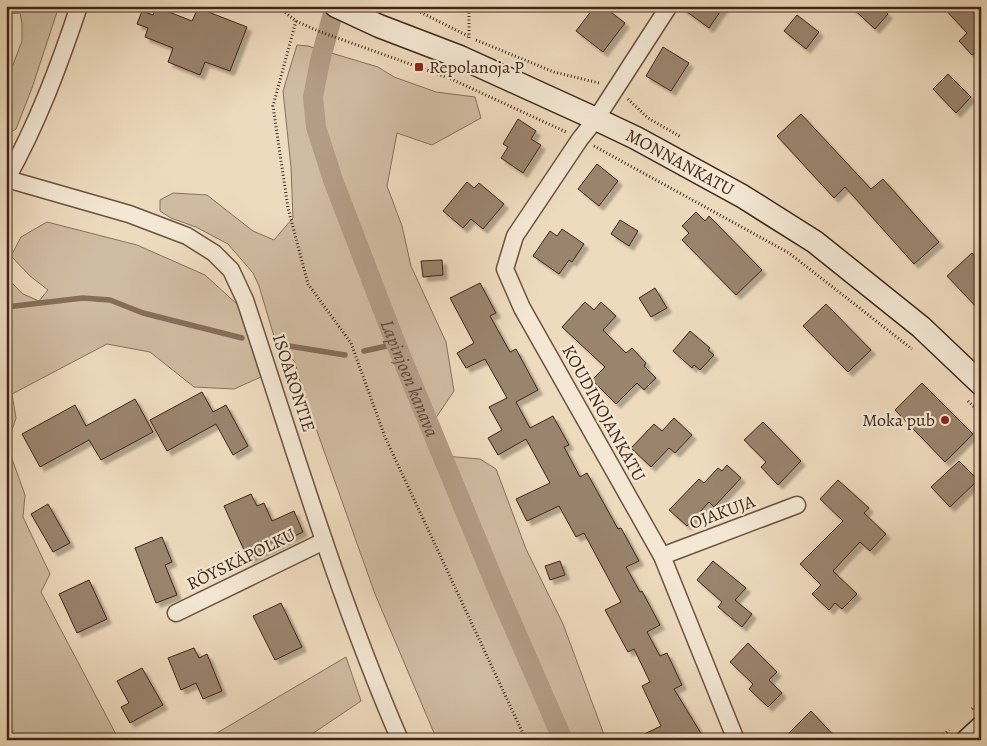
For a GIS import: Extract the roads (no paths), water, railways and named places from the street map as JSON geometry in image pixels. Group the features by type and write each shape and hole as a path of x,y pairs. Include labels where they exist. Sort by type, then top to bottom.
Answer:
{"main road":[{"name":"MONNANKATU","path":"336,6 379,26 460,58 596,119 636,138 742,196 814,242 921,328 974,393"},
{"path":"968,740 981,728"}],"street":[{"path":"6,179 45,99 79,6"},
{"name":"KOUDINOJANKATU","path":"669,6 596,119 580,139 516,236 505,269 522,308 662,556 736,740"},
{"name":"ISOARONTIE","path":"6,179 129,214 187,236 214,253 231,270 245,300 324,541 379,690 400,740"},
{"name":"OJAKUJA","path":"662,556 797,505"},
{"name":"RÖYSKÄPOLKU","path":"176,613 324,541"}],"waterway":[{"name":"Lapinjoen kanava","path":"335,6 320,61 313,97 316,127 333,180 396,344 498,591 563,740"},
{"path":"6,307 83,298 110,300 143,313 242,338"},
{"path":"364,351 396,344"},
{"path":"283,345 345,355"}],"place":[{"name":"Repolanoja P","path":"419,67"},
{"name":"Moka pub","path":"945,420"}]}
